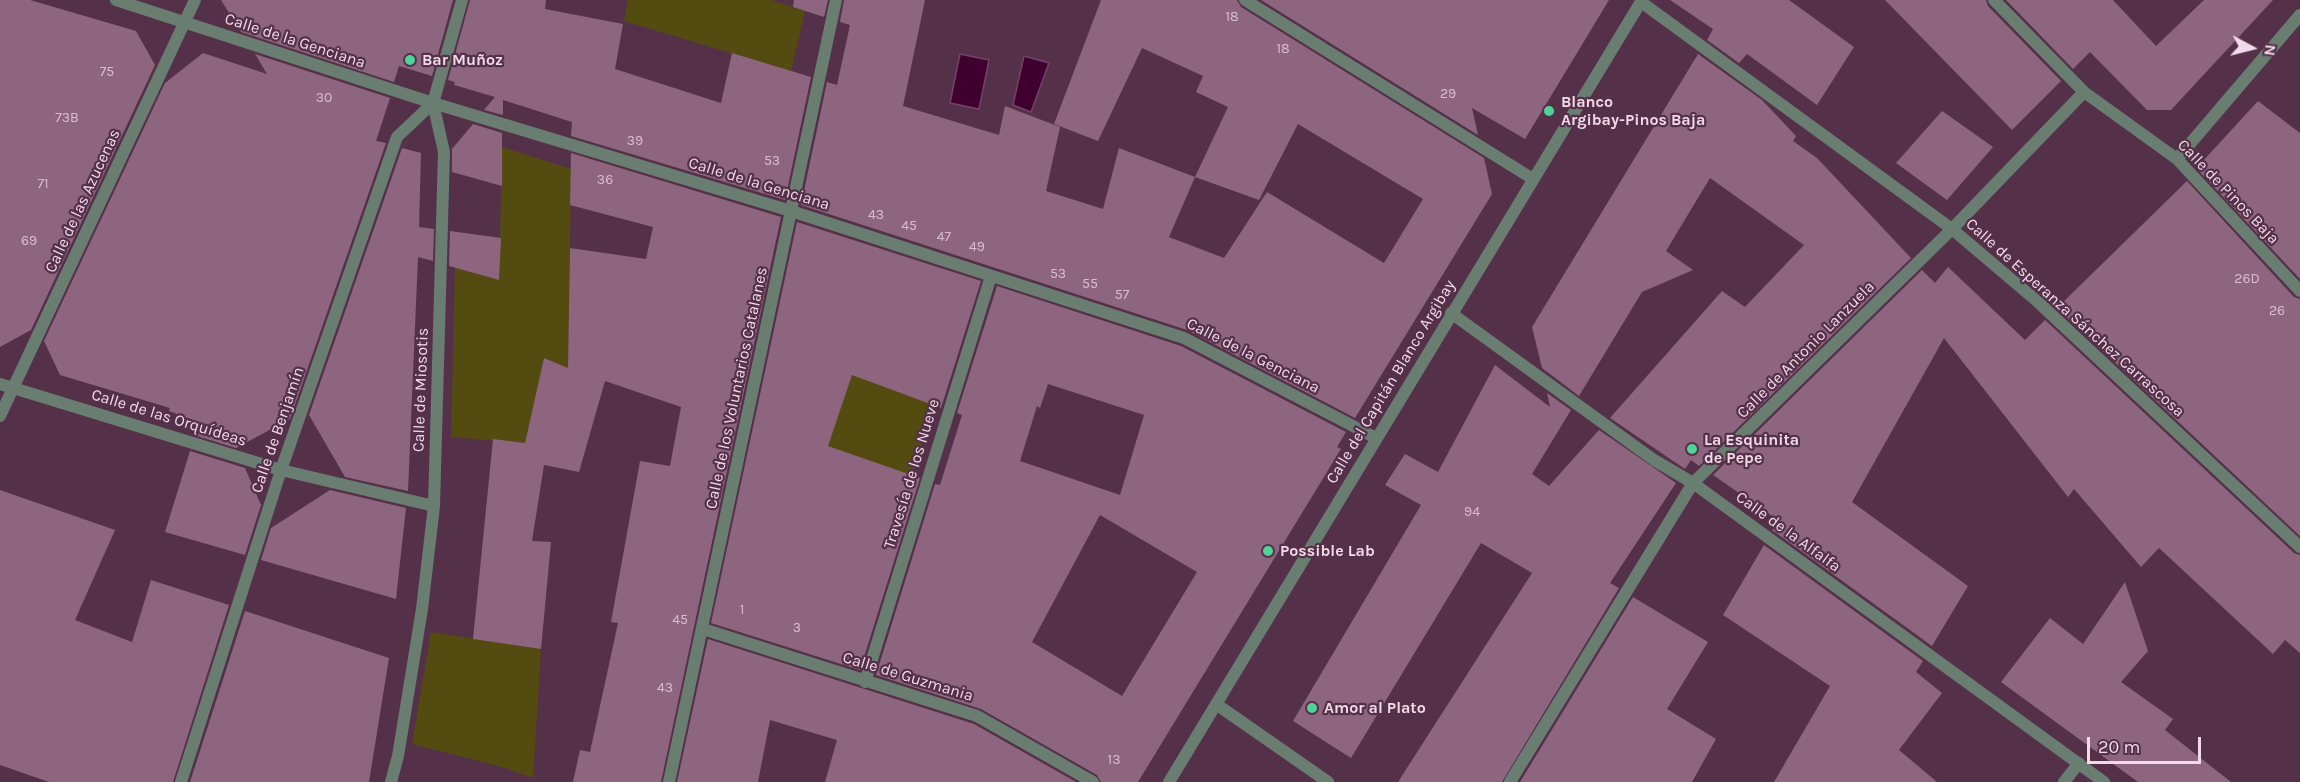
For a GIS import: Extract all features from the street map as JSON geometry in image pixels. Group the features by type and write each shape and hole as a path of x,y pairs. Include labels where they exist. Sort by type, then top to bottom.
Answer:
{"street":[{"name":"Calle de la Genciana","path":"116,0 433,103 792,211 1184,338 1376,438"},
{"name":"Calle de las Azucenas","path":"0,416 195,0"},
{"name":"Calle de Miosotis","path":"391,782 398,756 422,609 434,506 444,152 433,103 462,0"},
{"name":"Calle de los Voluntarios Catalanes","path":"669,782 836,0"},
{"path":"1245,0 1533,179"},
{"name":"Calle de Pinos Baja","path":"1994,0 2084,92 2177,159 2300,291"},
{"name":"Calle del Capitán Blanco Argibay","path":"1169,782 1642,1"},
{"name":"Calle de Esperanza Sánchez Carrascosa","path":"1642,1 1952,229 2038,302 2300,547"},
{"path":"2177,159 2299,19"},
{"name":"Calle de Antonio Lanzuela","path":"1510,782 1694,483 1952,229 2084,92"},
{"name":"Calle de Benjamín","path":"181,782 281,470 397,138 433,103"},
{"name":"Travesía de los Nueve","path":"865,682 991,276"},
{"name":"Calle de la Alfalfa","path":"1451,313 1654,460 1694,483 2104,782"},
{"name":"Calle de las Orquídeas","path":"0,384 281,470 434,506"},
{"name":"Calle de Guzmania","path":"703,629 976,716 1093,782"},
{"path":"1216,704 1328,782"},
{"path":"2064,782 2079,764"}],"shaded area":[{"path":"628,0 771,0 805,11 791,71 624,21"},
{"path":"960,54 989,60 979,109 950,103"},
{"path":"1024,56 1049,63 1031,112 1013,105"},
{"path":"502,147 571,169 568,368 544,359 525,443 451,437 455,268 499,280"},
{"path":"852,375 933,405 912,476 827,446"},
{"path":"431,632 541,649 533,778 502,767 412,744"}],"building":[{"path":"0,0 30,0 136,31 155,65 31,330 0,347"},
{"path":"221,0 453,0 432,76 399,66 394,82 241,32"},
{"path":"470,0 546,0 545,9 623,24 615,69 721,103 732,53 811,77 785,200 571,136 572,122 503,100 503,115 484,110 495,97 454,85 455,82 448,80"},
{"path":"794,0 828,0 824,17 793,7"},
{"path":"844,0 925,0 903,106 999,135 1005,106 1060,127 1046,191 1103,209 1119,148 1195,177 1228,107 1196,92 1203,76 1142,48 1098,141 1054,124 1101,0 1237,0 1241,7 1484,158 1492,194 1355,418 1187,330 801,205 827,82 837,85 850,25 840,22","holes":["1298,124 1423,199 1384,263 1267,192 1224,258 1169,237 1195,177 1259,200"]},
{"path":"1261,0 1609,0 1525,139 1472,108 1478,135"},
{"path":"1670,0 1789,0 1854,47 1817,105 1747,54 1739,63 1707,40 1713,29"},
{"path":"1885,0 1986,0 1988,6 2061,81 2012,130"},
{"path":"2006,0 2113,0 2156,46 2204,0 2273,0 2171,110 2147,110 2090,52 2073,69"},
{"path":"203,53 267,74 255,54 390,98 376,141 386,143 290,419 236,448 194,435 198,422 169,411 170,408 60,375 44,341 165,83"},
{"path":"1698,54 1762,100 1796,136 1793,141 1817,158 1911,258 1699,466 1691,460 1685,469 1610,418 1722,291 1745,307 1804,245 1710,178 1666,251 1693,270 1642,292 1579,396 1542,368 1532,327"},
{"path":"2258,101 2300,133 2300,279 2198,170 2204,164 2202,162"},
{"path":"1942,111 1993,147 1947,200 1896,163"},
{"path":"473,124 502,133 502,186 452,172 452,149"},
{"path":"402,148 421,153 419,227 434,229 433,261 418,257 408,491 345,477 309,415"},
{"path":"571,153 781,217 661,782 573,782 580,750 590,752 618,623 611,622 640,461 670,466 681,407 605,381 579,472 544,465 532,541 551,542 541,649 473,639 493,439 525,443 544,358 568,368 570,248 646,259 653,227 570,205"},
{"path":"2187,181 2294,297 2300,299 2300,536 2057,308"},
{"path":"797,222 981,281 941,408 852,375 828,446 920,478 860,670 711,623"},
{"path":"450,231 501,238 499,280 449,266"},
{"path":"1948,267 2025,340 2045,320 2294,553 2300,555 2300,653 2285,640 2273,654 2159,548 2141,567 2074,489 2068,497 1944,338 1852,502 1968,586 1932,646 1772,530 1778,520 1713,475 1922,270 1935,283"},
{"path":"997,286 1181,346 1346,432 1337,447 1341,449 1138,782 1101,782 1097,775 981,709 876,675 935,484 940,485 962,415 957,413","holes":["1048,384 1144,415 1120,495 1020,461 1037,406 1040,408","1100,515 1197,572 1122,696 1032,642"]},
{"path":"1495,365 1550,407 1547,393 1571,410 1532,474 1549,486 1599,430 1676,483 1610,583 1619,588 1502,782 1398,782 1532,573 1481,543 1351,758 1293,721 1421,505 1385,485 1405,454 1438,472"},
{"path":"190,451 245,468 261,505 245,555 165,532"},
{"path":"0,490 115,530 75,620 132,642 151,580 229,605 173,782 49,782 0,765"},
{"path":"330,490 406,508 396,599 261,560 271,528"},
{"path":"1764,545 1923,661 1916,672 1942,693 1899,750 1937,782 1774,782 1830,686 1723,615"},
{"path":"2125,582 2148,651 2121,682 2173,719 2165,730 2231,782 2138,782 2001,682 2050,618 2083,644"},
{"path":"1633,597 1708,642 1667,709 1716,739 1692,782 1520,782"},
{"path":"245,611 389,658 369,782 190,782"},
{"path":"708,639 974,724 1076,782 825,782 837,740 770,720 758,782 677,782"}],"place":[{"name":"Bar Muñoz","path":"410,60"},
{"name":"Blanco Argibay-Pinos Baja","path":"1549,111"},
{"name":"La Esquinita de Pepe","path":"1692,449"},
{"name":"Possible Lab","path":"1268,551"},
{"name":"Amor al Plato","path":"1312,708"}]}
